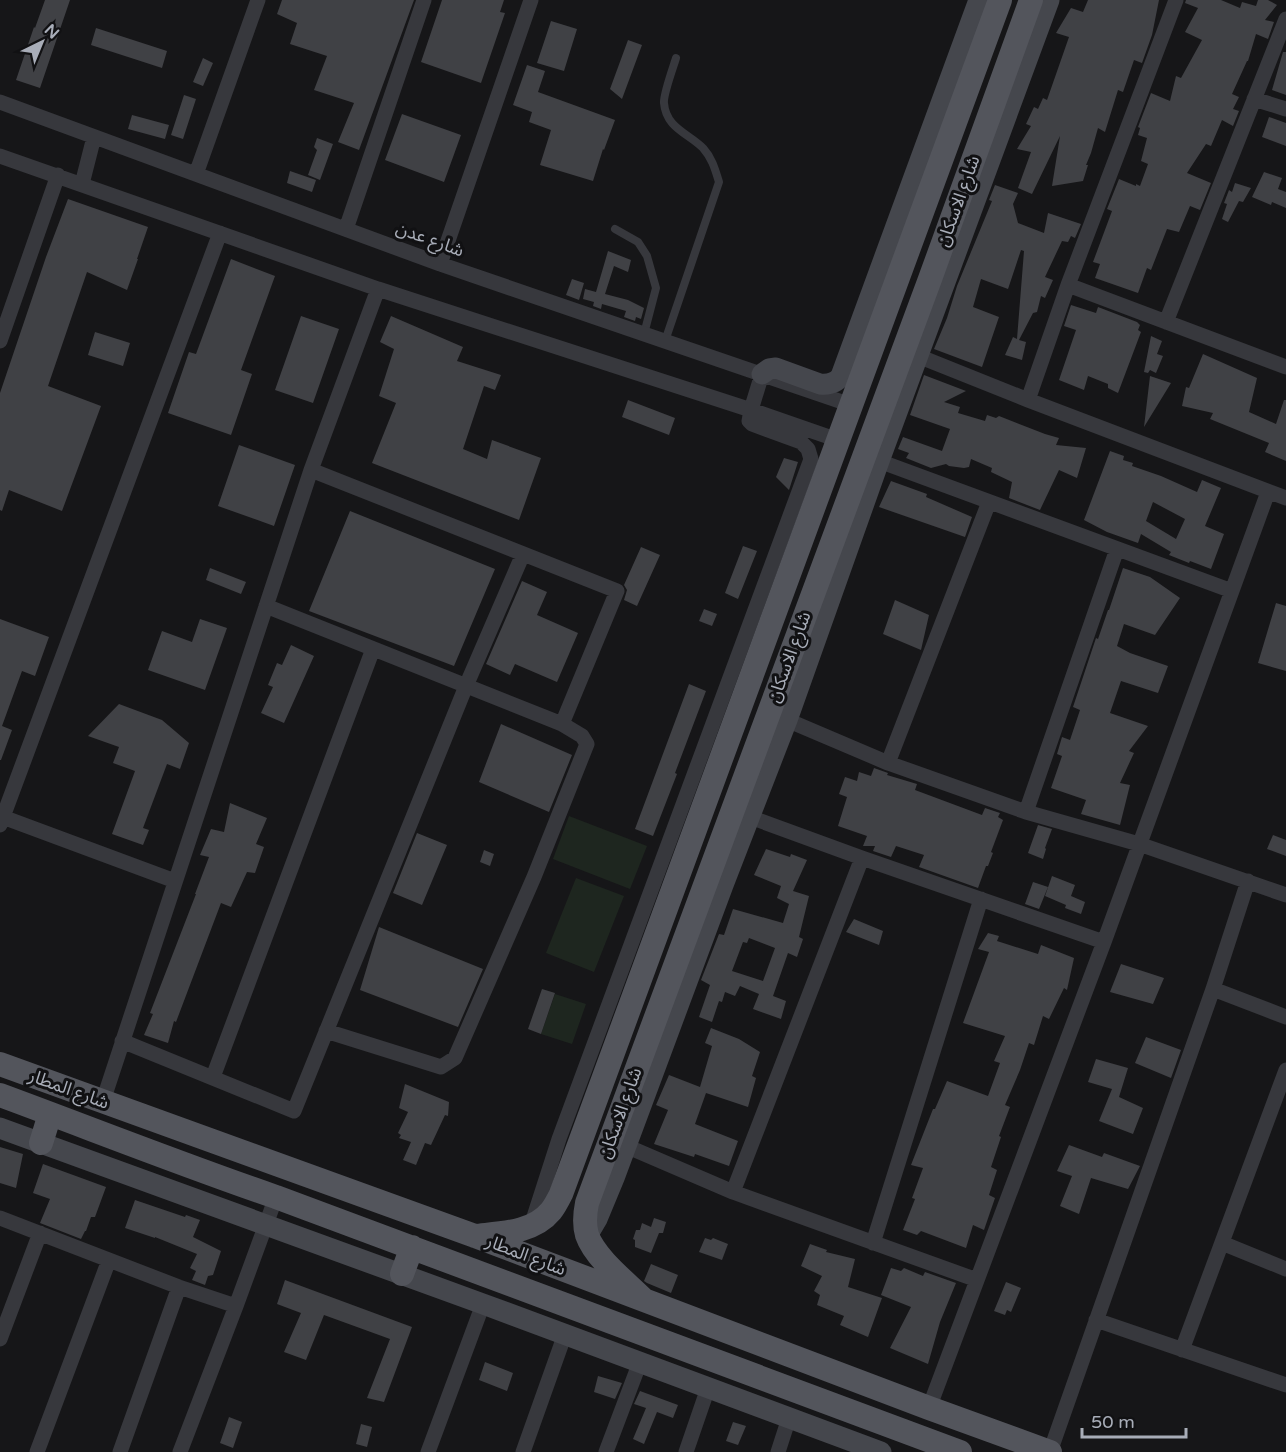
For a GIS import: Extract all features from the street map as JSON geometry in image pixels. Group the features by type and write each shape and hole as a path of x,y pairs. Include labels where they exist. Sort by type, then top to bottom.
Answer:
{"main road":[{"name":"شارع الاسكان","path":"475,1236 510,1232 531,1226 542,1220 552,1210 561,1194 599,1089 605,1043 711,756 851,405 934,150 1000,0"},
{"name":"شارع الاسكان","path":"643,1299 602,1259 587,1236 585,1218 587,1203 620,1138 626,1096 715,882 877,450 1011,79 1030,0"},
{"name":"شارع المطار","path":"0,1064 475,1236 1050,1452"},
{"path":"599,1089 604,1096 610,1099 617,1100 626,1096"},
{"name":"شارع المطار","path":"0,1095 960,1452"},
{"path":"128,1142 136,1137 141,1128 140,1117 137,1113"},
{"path":"41,1143 50,1114"},
{"path":"587,1123 602,1121 608,1124 620,1138"},
{"path":"189,1167 187,1149 199,1136"},
{"path":"402,1274 411,1247"}],"street":[{"path":"195,174 258,0"},
{"path":"346,229 424,0"},
{"path":"440,264 531,0"},
{"path":"711,756 811,459 808,449 801,442 752,424 749,419 762,375 769,369 776,368 819,384 831,384 841,376 934,150 979,0"},
{"path":"1011,79 1049,0"},
{"path":"1028,400 1068,285 1176,0"},
{"path":"1166,322 1286,19"},
{"path":"1254,99 1286,109"},
{"name":"شارع عدن","path":"0,102 440,264 851,405"},
{"path":"82,184 94,137"},
{"path":"0,156 378,290 838,440"},
{"path":"0,341 58,175"},
{"path":"175,881 1,819 220,233"},
{"path":"937,282 918,356 877,450 787,720 750,817 715,882 620,1138 733,1192 977,1280"},
{"path":"1068,285 1286,367"},
{"path":"103,1101 312,470 378,290"},
{"path":"918,356 1286,498"},
{"path":"877,450 989,502 1232,591"},
{"path":"312,470 617,591 562,724"},
{"path":"929,1408 1104,942 1268,492"},
{"path":"888,763 989,502"},
{"path":"1026,812 1117,549"},
{"path":"123,1041 294,1111 466,686 523,554"},
{"path":"266,606 562,724 582,736 587,744 534,877 455,1058 441,1067 326,1030"},
{"path":"213,1077 374,649"},
{"path":"787,720 888,763 1026,812 1139,844 1286,895"},
{"path":"750,817 1104,942"},
{"path":"733,1192 862,858"},
{"path":"1050,1452 1213,989 1248,881"},
{"path":"873,1243 981,899"},
{"path":"1213,989 1286,1017"},
{"path":"531,1226 559,1139 605,1043"},
{"path":"1182,1350 1286,1070"},
{"path":"0,1128 881,1452"},
{"path":"180,1452 276,1197"},
{"path":"0,1218 179,1287 236,1306"},
{"path":"0,1339 40,1233"},
{"path":"1222,1243 1286,1269"},
{"path":"37,1452 109,1260"},
{"path":"120,1452 179,1287"},
{"path":"428,1452 483,1304"},
{"path":"1096,1320 1286,1384"},
{"path":"523,1452 565,1335"},
{"path":"606,1452 640,1362"},
{"path":"686,1452 708,1388"},
{"path":"778,1452 789,1418"}],"lane":[{"path":"665,341 719,182 712,160 702,147 680,131 669,118 664,102 676,58"},
{"path":"615,229 638,242 646,256 656,288 644,334"}],"shaded area":[{"path":"569,816 647,846 630,889 553,859"},
{"path":"576,878 624,896 594,972 546,953"},
{"path":"555,994 586,1004 572,1044 541,1034"}],"building":[{"path":"45,0 70,0 40,88 16,80"},
{"path":"282,0 414,0 359,150 338,142 354,103 314,90 327,56 290,44 297,23 277,14"},
{"path":"442,0 504,0 500,12 505,13 481,83 421,62"},
{"path":"1088,0 1159,0 1152,35 1142,63 1134,60 1123,92 1118,90 1105,132 1098,128 1083,181 1052,186 1060,136 1032,194 1018,188 1031,152 1017,149 1031,126 1026,124 1034,107 1038,109 1043,98 1047,100 1069,37 1056,33 1071,8 1083,12"},
{"path":"1186,0 1221,0 1240,8 1242,2 1256,6 1258,0 1268,0 1277,5 1265,20 1274,22 1268,39 1256,34 1248,61 1232,94 1239,97 1233,109 1239,111 1233,126 1222,120 1211,146 1206,144 1187,173 1211,183 1200,210 1190,206 1179,232 1167,229 1151,270 1147,268 1138,293 1095,278 1100,264 1093,262 1112,211 1107,209 1119,179 1140,186 1148,164 1141,161 1147,138 1138,135 1140,128 1138,127 1151,93 1170,101 1176,76 1181,78 1202,40 1185,32 1198,8 1185,3"},
{"path":"551,21 577,29 564,71 537,63"},
{"path":"96,28 167,51 162,68 91,45"},
{"path":"628,40 642,45 622,99 610,89"},
{"path":"1283,52 1286,52 1286,95 1272,90"},
{"path":"203,58 213,63 203,86 193,82"},
{"path":"527,65 545,71 538,92 615,120 593,181 540,165 551,130 529,122 532,112 513,105"},
{"path":"184,95 196,99 183,139 171,135"},
{"path":"402,114 461,135 444,182 385,160"},
{"path":"132,115 169,125 165,139 128,129"},
{"path":"1269,117 1286,123 1286,146 1262,137"},
{"path":"317,138 333,144 320,180 308,175 317,150 314,147"},
{"path":"290,171 316,180 312,192 287,183"},
{"path":"1264,172 1282,178 1278,189 1286,192 1286,208 1252,197"},
{"path":"1235,183 1251,188 1243,202 1239,201 1228,222 1222,219 1227,204 1224,203 1229,190 1232,192"},
{"path":"995,185 1018,193 1013,204 1018,223 1044,233 1048,213 1081,224 1075,238 1071,236 1068,242 1062,241 1045,277 1053,280 1045,298 1041,296 1037,312 1033,313 1019,340 1026,342 1022,360 1005,355 1013,337 1017,339 1024,251 1021,250 1008,289 981,279 973,307 999,317 982,367 934,349 992,201 989,200"},
{"path":"68,199 148,227 127,290 87,272 48,386 101,406 62,511 9,490 2,511 0,510 0,393"},
{"path":"608,251 631,260 628,272 614,266 605,294 628,300 644,308 641,319 636,317 635,321 624,317 626,311 602,304 601,309 593,306 594,302 583,299 585,289 596,292"},
{"path":"231,259 275,276 241,370 252,374 231,435 168,413 189,352 196,354"},
{"path":"572,279 584,283 579,300 566,295"},
{"path":"1071,305 1096,313 1098,307 1140,325 1138,330 1141,332 1118,393 1108,388 1108,384 1088,376 1084,390 1059,380 1076,330 1064,326"},
{"path":"301,316 339,329 313,403 275,390"},
{"path":"391,316 463,347 457,361 501,375 495,390 484,386 463,449 487,459 492,440 541,458 519,520 372,463 396,403 379,396 394,349 380,342"},
{"path":"95,332 130,343 123,366 88,355"},
{"path":"1151,336 1162,341 1157,354 1163,356 1156,373 1150,370 1148,373 1144,372"},
{"path":"1203,354 1257,378 1249,412 1276,424 1284,400 1286,400 1286,461 1265,452 1269,443 1210,419 1213,413 1182,406 1186,387 1189,388"},
{"path":"924,375 966,391 944,402 960,407 958,413 985,421 987,415 996,418 999,416 1059,438 1056,445 1086,448 1077,478 1059,470 1040,510 1009,498 1012,482 991,472 992,468 971,459 969,467 946,464 931,468 906,458 909,453 898,449 903,437 942,451 950,429 910,415"},
{"path":"1150,376 1171,383 1144,427"},
{"path":"628,400 675,418 669,435 622,417"},
{"path":"239,445 295,465 274,526 218,506"},
{"path":"1110,451 1124,456 1123,460 1133,463 1132,466 1197,492 1202,480 1221,488 1205,526 1224,534 1211,569 1169,555 1171,552 1141,534 1138,543 1107,532 1084,520","holes":["1153,502 1185,519 1176,539 1146,521"]},
{"path":"784,458 798,462 789,490 776,477"},
{"path":"891,481 927,494 926,497 972,517 965,537 879,507"},
{"path":"350,511 495,569 454,666 309,611"},
{"path":"743,546 757,551 738,599 725,593"},
{"path":"641,547 660,555 637,606 624,600 627,590 624,585"},
{"path":"210,568 246,582 241,594 206,580"},
{"path":"1123,568 1150,577 1180,598 1155,635 1124,624 1117,646 1168,666 1158,693 1121,681 1110,713 1148,726 1129,751 1134,753 1120,783 1130,785 1120,825 1081,814 1086,800 1051,788 1062,756 1057,754 1062,737 1070,740 1080,710 1073,707"},
{"path":"522,581 547,592 537,615 578,633 557,682 515,664 510,675 486,664"},
{"path":"895,600 929,615 921,650 883,634"},
{"path":"1276,603 1286,606 1286,671 1258,663"},
{"path":"704,609 717,614 712,626 699,621"},
{"path":"0,619 49,637 35,676 22,671 2,726 12,730 1,760 0,760"},
{"path":"200,619 227,628 205,690 148,670 162,631 192,642"},
{"path":"291,645 314,656 284,723 261,713 273,687 268,685 277,663 282,665"},
{"path":"689,684 706,691 653,836 635,829"},
{"path":"119,704 162,720 189,743 180,769 167,764 143,828 149,830 143,845 112,834 135,771 113,763 119,747 88,736"},
{"path":"501,724 572,755 549,812 479,782"},
{"path":"874,768 888,773 887,775 917,784 915,790 982,815 985,808 1000,813 998,817 1003,820 991,852 993,853 978,888 919,867 924,855 896,846 891,857 873,851 875,846 863,846 867,836 838,826 847,797 839,794 845,777 857,781 859,772 871,776"},
{"path":"230,803 267,818 256,844 264,847 255,873 247,872 231,907 221,903 176,1022 174,1021 168,1043 144,1035 153,1014 150,1013 209,857 200,855 211,829 224,832"},
{"path":"1038,825 1052,829 1043,859 1028,853"},
{"path":"417,833 447,845 422,905 393,893"},
{"path":"1273,835 1286,840 1286,856 1267,849"},
{"path":"766,849 807,860 793,891 809,896 799,937 803,939 797,957 788,953 773,996 786,1001 781,1019 753,1009 759,994 740,986 735,996 725,992 722,1002 719,1001 712,1022 699,1017 710,985 701,980 719,934 724,935 733,909 783,923 789,904 777,898 781,886 754,875","holes":["749,938 775,948 763,981 732,971 743,942 747,943"]},
{"path":"484,850 494,854 490,866 480,862"},
{"path":"1052,876 1075,885 1071,896 1085,902 1081,914 1045,896"},
{"path":"1033,882 1048,887 1039,909 1025,904"},
{"path":"854,919 883,931 879,945 846,932"},
{"path":"379,927 483,969 458,1027 360,990"},
{"path":"988,933 999,936 997,941 1038,954 1041,945 1074,958 1067,990 1064,988 1049,1019 1043,1016 1034,1045 1029,1043 1005,1105 1010,1107 991,1167 997,1170 989,1195 995,1198 984,1230 973,1225 966,1248 921,1231 917,1235 903,1230 915,1199 912,1198 923,1168 911,1165 933,1109 947,1081 988,1096 1000,1063 994,1061 1005,1036 963,1023 989,952 978,949"},
{"path":"1121,964 1164,978 1153,1004 1110,992"},
{"path":"542,989 555,993 541,1034 528,1029"},
{"path":"711,1028 739,1039 760,1052 752,1076 756,1078 748,1107 706,1093 695,1124 738,1141 729,1166 695,1154 694,1157 654,1144 668,1110 656,1105 669,1075 700,1087 712,1046 705,1043"},
{"path":"1146,1037 1181,1050 1171,1078 1135,1063"},
{"path":"1096,1059 1128,1068 1119,1097 1143,1108 1133,1134 1099,1121 1112,1089 1088,1082"},
{"path":"405,1084 449,1102 448,1116 445,1115 431,1145 425,1143 416,1165 403,1160 411,1142 399,1138 401,1135 398,1133 408,1112 399,1108"},
{"path":"1069,1145 1102,1157 1104,1153 1140,1166 1128,1189 1091,1178 1079,1214 1060,1206 1072,1176 1057,1171"},
{"path":"0,1147 23,1154 16,1188 0,1183"},
{"path":"43,1164 106,1187 95,1217 91,1217 81,1239 40,1223 50,1199 33,1193"},
{"path":"135,1200 200,1220 193,1237 221,1251 213,1275 208,1276 205,1285 192,1280 196,1271 190,1268 197,1254 125,1228"},
{"path":"654,1218 666,1222 663,1233 659,1233 651,1253 635,1247 633,1239 642,1223 651,1227"},
{"path":"705,1238 711,1240 713,1238 728,1244 722,1260 699,1252"},
{"path":"810,1244 827,1250 826,1252 855,1259 848,1287 882,1298 868,1337 840,1325 844,1316 817,1305 820,1295 814,1291 822,1276 801,1266"},
{"path":"651,1264 678,1275 671,1293 644,1281"},
{"path":"891,1268 901,1271 904,1268 923,1276 925,1272 956,1283 940,1322 928,1364 890,1348 911,1307 881,1295"},
{"path":"285,1280 412,1327 384,1402 367,1398 390,1339 324,1315 306,1360 284,1352 301,1313 277,1304"},
{"path":"1006,1282 1021,1288 1011,1312 1007,1310 1005,1315 994,1311"},
{"path":"485,1362 513,1373 507,1391 479,1380"},
{"path":"598,1376 622,1383 615,1399 594,1392"},
{"path":"640,1391 678,1405 673,1418 657,1412 644,1444 633,1439 646,1408 634,1404"},
{"path":"229,1417 242,1422 233,1448 220,1443"},
{"path":"733,1422 746,1426 738,1445 726,1441"},
{"path":"361,1424 372,1427 367,1447 356,1444"}]}
